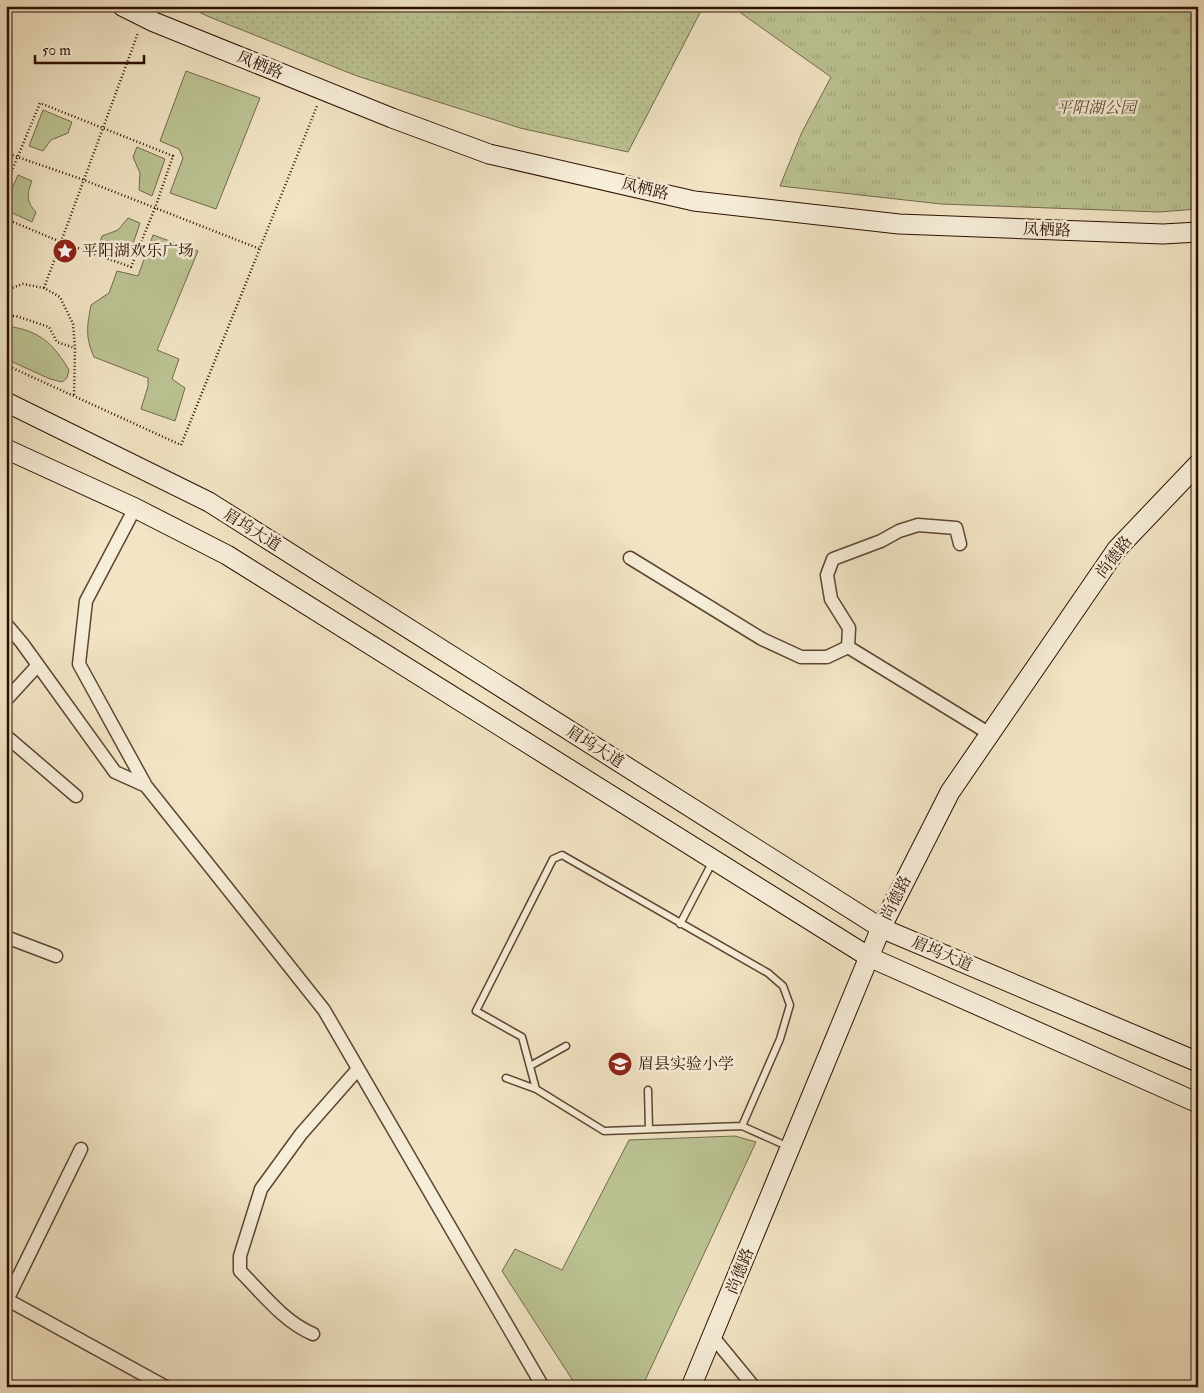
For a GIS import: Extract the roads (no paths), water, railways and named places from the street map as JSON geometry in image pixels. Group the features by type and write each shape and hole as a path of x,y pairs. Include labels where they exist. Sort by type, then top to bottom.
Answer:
{"main road":[{"name":"凤栖路","path":"122,6 144,17 392,118 489,154 694,201 899,224 1163,234 1198,232"},
{"name":"眉坞大道","path":"6,402 209,502 881,928 1198,1062"},
{"name":"眉坞大道","path":"6,449 135,508 227,555 869,957 1198,1102"},
{"name":"尚德路","path":"691,1387 881,928 950,792 1117,549 1198,464"}],"street":[{"path":"135,508 86,601 79,664 146,786 324,1010 540,1386"},
{"path":"848,647 849,628 831,599 827,575 833,559 918,525 956,528 960,544"},
{"path":"630,558 762,639 801,657 827,657 848,647"},
{"path":"6,624 115,772 146,786"},
{"path":"848,647 990,734"},
{"path":"6,700 38,665"},
{"path":"6,736 76,796"},
{"path":"6,937 56,956"},
{"path":"313,1334 303,1330 283,1314 240,1271 240,1256 261,1189 301,1134 358,1069"},
{"path":"81,1149 7,1300 166,1387"},
{"path":"713,1337 754,1387"}],"lane":[{"path":"536,1089 522,1037 476,1011 553,859 562,855 768,973 783,986 790,1005 780,1039 742,1126"},
{"path":"680,924 713,860"},
{"path":"530,1066 566,1046"},
{"path":"506,1078 536,1089 604,1131 742,1126 790,1148"},
{"path":"648,1090 649,1129"}],"place":[{"name":"平阳湖欢乐广场","path":"65,251"},
{"name":"眉县实验小学","path":"620,1064"}],"park label":[{"name":"平阳湖公园","path":"1096,108"}]}
